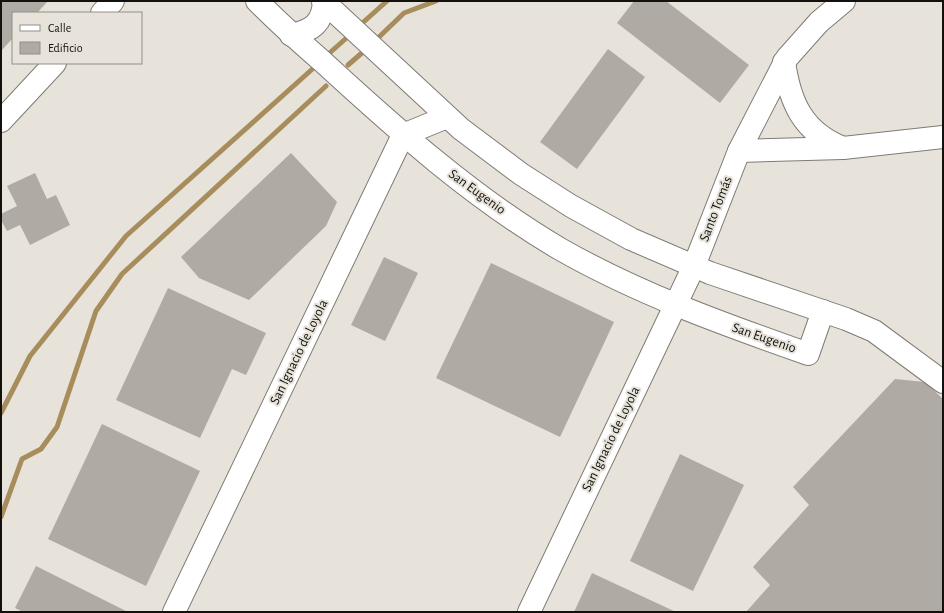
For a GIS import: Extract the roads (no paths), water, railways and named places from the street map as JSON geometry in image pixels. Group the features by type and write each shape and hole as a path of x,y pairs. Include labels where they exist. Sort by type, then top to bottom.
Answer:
{"street":[{"path":"103,12 113,1"},
{"name":"San Eugenio","path":"256,1 291,35 403,135 468,186 560,248 675,306 808,354 823,311"},
{"path":"291,35 304,33 314,26 323,14 324,1"},
{"path":"324,1 447,117 521,174 571,206 631,238 694,266 823,311 874,331 943,382"},
{"name":"Santo Tomás","path":"694,266 738,151 784,62 797,44 819,22 844,1"},
{"path":"784,62 793,101 801,114 815,132 827,142 844,148"},
{"path":"1,121 54,64"},
{"path":"403,135 447,117"},
{"name":"San Ignacio de Loyola","path":"174,612 403,135"},
{"path":"738,151 844,148 943,137"},
{"name":"San Ignacio de Loyola","path":"529,612 694,266"}],"waterway":[{"path":"358,27 387,1"},
{"path":"378,38 404,13 436,1"},
{"path":"325,57 351,34"},
{"path":"348,65 363,52"},
{"path":"1,413 30,356 126,236 318,64"},
{"path":"1,517 22,459 41,449 57,427 96,311 122,274 326,86"}]}
